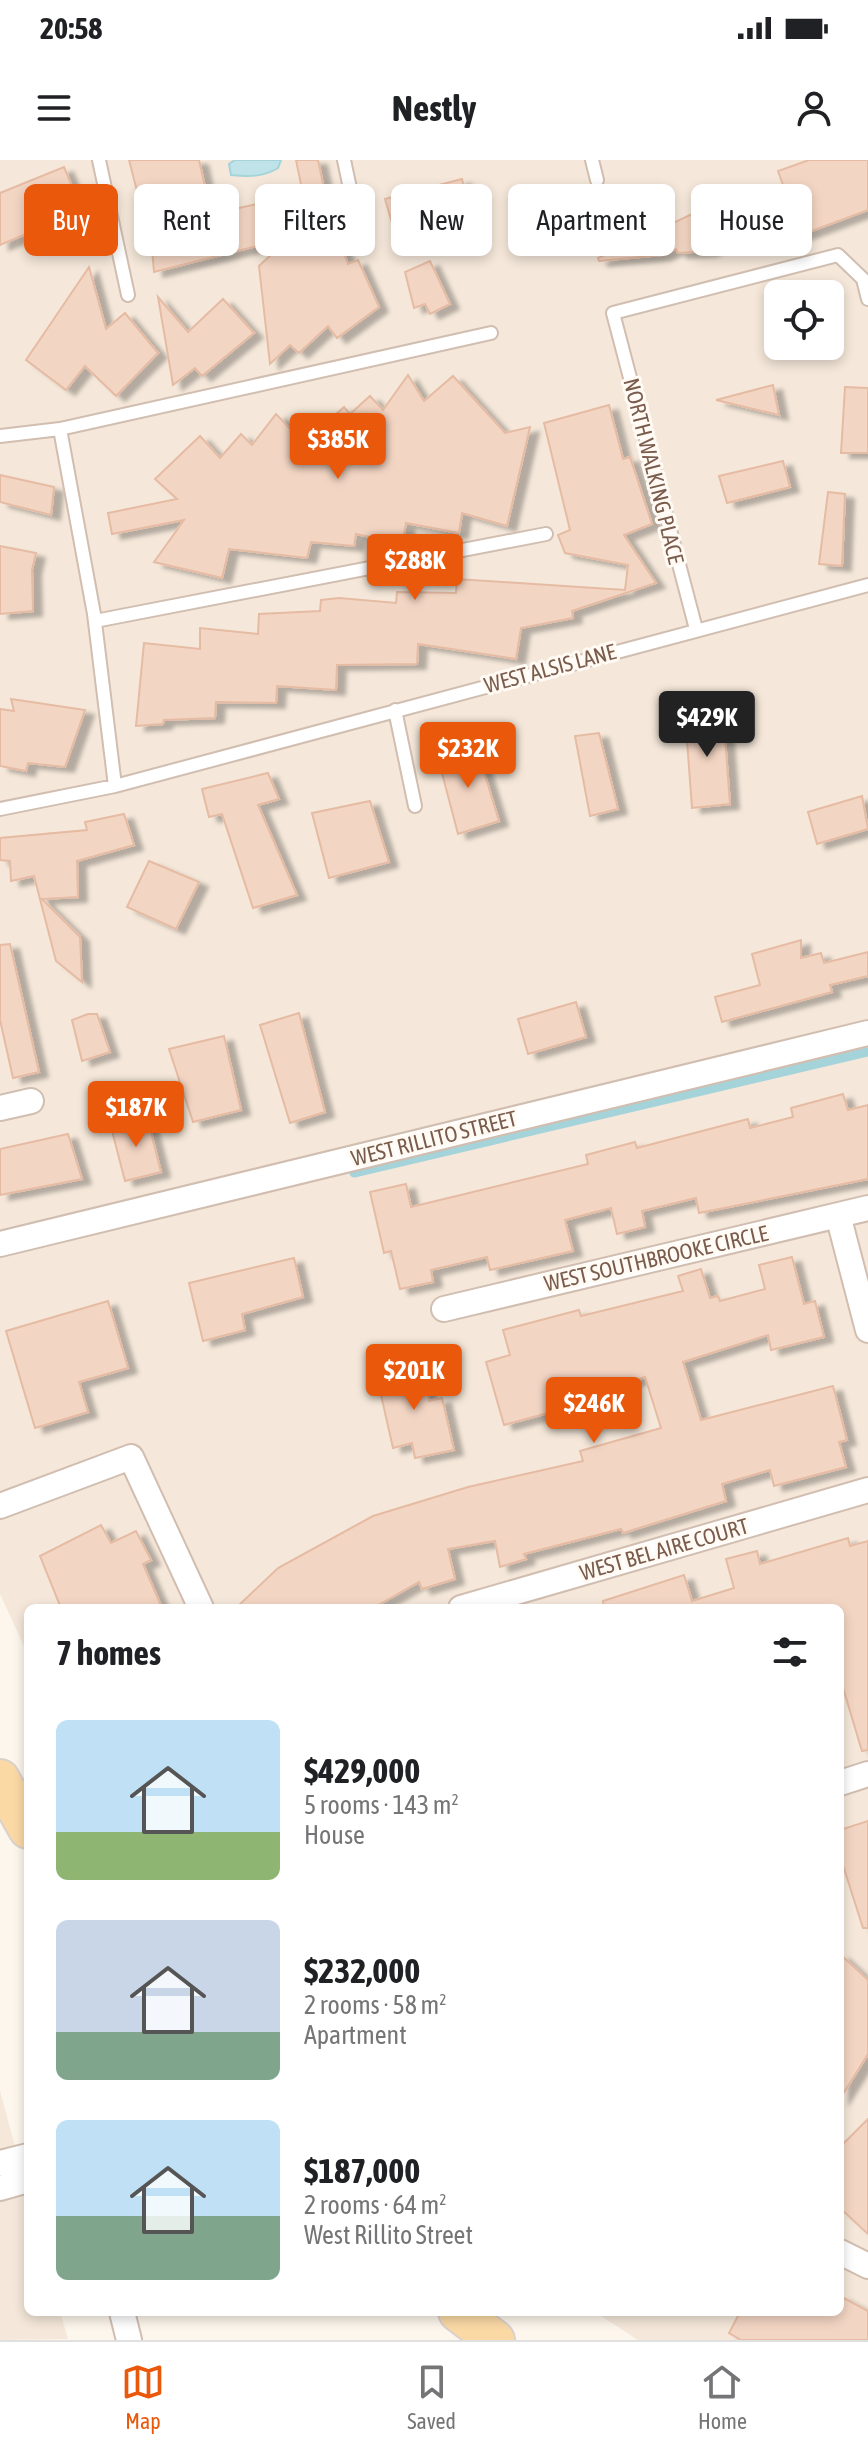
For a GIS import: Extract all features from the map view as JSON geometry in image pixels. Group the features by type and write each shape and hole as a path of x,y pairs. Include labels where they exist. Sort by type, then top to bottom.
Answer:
{"main road":[{"path":"463,2316 495,2340"}],"street":[{"name":"WEST RILLITO STREET","path":"0,1244 868,1033"},
{"path":"0,1108 31,1101"},
{"name":"WEST SOUTHBROOKE CIRCLE","path":"444,1309 868,1208"},
{"path":"838,1215 868,1330"},
{"path":"0,1506 131,1457 199,1604"},
{"name":"WEST BEL AIRE COURT","path":"475,1604 868,1490"},
{"path":"844,1782 868,1774"},
{"path":"0,2163 24,2157"},
{"path":"0,2188 24,2181"},
{"path":"844,2254 868,2266"},
{"path":"123,2316 129,2340"}],"lane":[{"path":"99,160 128,295"},
{"path":"344,160 349,184"},
{"path":"592,160 597,180"},
{"name":"NORTH WALKING PLACE","path":"696,629 613,313 838,255 863,279 868,299"},
{"path":"0,436 60,429 491,333"},
{"path":"60,429 95,621 115,786"},
{"path":"95,621 546,534"},
{"name":"WEST ALSIS LANE","path":"0,809 115,786 868,585"},
{"path":"395,710 415,806"}],"shaded area":[{"path":"0,160 868,160 868,2340 638,2340 601,2316 844,2316 844,1604 24,1604 24,1646 0,1594"},
{"path":"0,2091 24,2179 24,2316 61,2316 68,2339 0,2340"}],"water":[{"path":"235,160 281,160 278,168 250,176 231,175 229,164"}],"building":[{"path":"129,160 199,160 204,184 135,184"},
{"path":"296,160 318,160 323,184 301,184"},
{"path":"809,160 868,160 868,210 812,231 812,184 783,184 778,171"},
{"path":"64,167 71,184 24,184 24,235 0,245 0,193"},
{"path":"462,179 463,184 443,184"},
{"path":"391,197 391,220 385,199"},
{"path":"255,204 255,247 239,251 239,208"},
{"path":"691,214 691,252 678,253 675,249 675,222"},
{"path":"153,256 218,256 154,272"},
{"path":"270,256 345,256 348,264 358,260 379,307 337,338 328,326 299,353 290,345 270,364 259,266"},
{"path":"602,256 652,256 599,261 598,258"},
{"path":"430,261 450,304 430,314 425,304 414,308 405,272"},
{"path":"89,267 106,329 125,313 158,353 116,396 85,366 66,390 26,360"},
{"path":"158,297 188,332 223,299 254,333 202,376 195,368 173,385"},
{"path":"408,375 424,401 453,376 505,433 530,427 507,526 462,513 459,533 406,523 402,544 356,534 354,546 311,542 307,558 229,549 222,578 154,562 184,520 112,534 108,513 177,499 155,479 200,436 220,458 241,434 252,445 276,414 304,443 344,407 350,414 370,396 383,410"},
{"path":"773,385 779,415 716,400"},
{"path":"845,387 868,388 868,453 841,453"},
{"path":"609,405 623,459 630,457 652,524 624,535 656,583 572,611 573,618 521,628 516,659 418,644 417,664 337,665 336,690 277,686 276,703 216,702 215,718 164,720 163,724 136,726 144,643 200,649 200,628 258,634 259,614 320,611 321,600 339,598 396,603 397,592 456,593 457,579 625,590 628,565 565,553 558,535 570,530 544,423"},
{"path":"783,461 790,487 727,503 719,476"},
{"path":"0,475 54,487 51,515 0,502"},
{"path":"828,492 845,494 842,566 819,564"},
{"path":"0,546 36,553 32,570 33,611 0,614"},
{"path":"11,699 85,710 65,767 28,763 26,771 0,766 0,709 14,711"},
{"path":"723,711 730,804 692,808 685,714"},
{"path":"599,733 618,809 590,816 575,736"},
{"path":"476,746 499,821 458,834 438,758"},
{"path":"268,773 279,799 258,805 297,895 253,908 222,814 209,817 202,789"},
{"path":"862,796 868,829 817,844 808,812"},
{"path":"370,801 389,862 329,878 312,813"},
{"path":"124,814 134,845 77,861 78,897 42,899 80,937 82,982 56,961 34,876 11,881 10,861 0,860 0,838 87,830 85,822"},
{"path":"149,861 199,882 176,929 127,907"},
{"path":"801,940 801,958 821,953 824,963 868,952 868,976 830,985 832,992 722,1022 715,997 760,985 752,954"},
{"path":"10,944 39,1072 13,1078 0,1020 0,945"},
{"path":"576,1002 586,1037 528,1054 518,1019"},
{"path":"299,1013 325,1112 290,1123 260,1025"},
{"path":"97,1014 110,1052 82,1061 72,1020"},
{"path":"224,1036 241,1110 193,1122 169,1049"},
{"path":"843,1094 848,1110 868,1105 868,1179 699,1213 696,1198 642,1211 645,1227 617,1234 611,1208 565,1220 573,1251 490,1270 487,1257 431,1270 433,1282 400,1289 391,1251 384,1253 370,1192 406,1184 411,1207 588,1164 586,1155 635,1142 637,1148 748,1119 750,1128 793,1117 791,1108"},
{"path":"147,1117 161,1172 125,1181 111,1127"},
{"path":"68,1134 82,1179 0,1195 0,1149"},
{"path":"792,1257 804,1304 815,1301 824,1337 771,1350 768,1335 683,1362 701,1420 833,1386 847,1440 839,1442 846,1467 774,1486 770,1470 722,1484 726,1501 623,1533 621,1529 524,1554 526,1559 500,1567 495,1541 448,1549 455,1579 422,1589 419,1582 380,1604 240,1604 278,1568 373,1516 468,1487 583,1461 580,1451 661,1428 645,1377 552,1403 555,1411 504,1425 486,1362 510,1355 503,1330 579,1310 581,1316 683,1291 678,1276 701,1269 710,1298 718,1296 720,1301 765,1289 759,1265"},
{"path":"294,1258 303,1297 242,1314 245,1330 203,1341 189,1283"},
{"path":"108,1301 128,1368 79,1382 88,1412 35,1428 6,1331"},
{"path":"421,1362 429,1401 442,1398 454,1450 415,1458 412,1443 393,1448 376,1373"},
{"path":"101,1525 111,1543 136,1531 151,1560 143,1564 160,1604 59,1604 40,1556"},
{"path":"848,1538 850,1546 868,1541 868,1750 862,1751 844,1691 844,1604 603,1604 603,1601 684,1575 692,1601 734,1588 726,1559 757,1551 760,1564"},
{"path":"868,1821 868,1928 863,1928 844,1869 844,1829"},
{"path":"844,1958 868,1980 868,2054 844,2093"},
{"path":"868,2119 868,2234 844,2212 844,2143"},
{"path":"844,2298 868,2311 868,2340 741,2340 729,2333 738,2316 844,2316"}],"waterway":[{"path":"354,1173 868,1052"}]}
